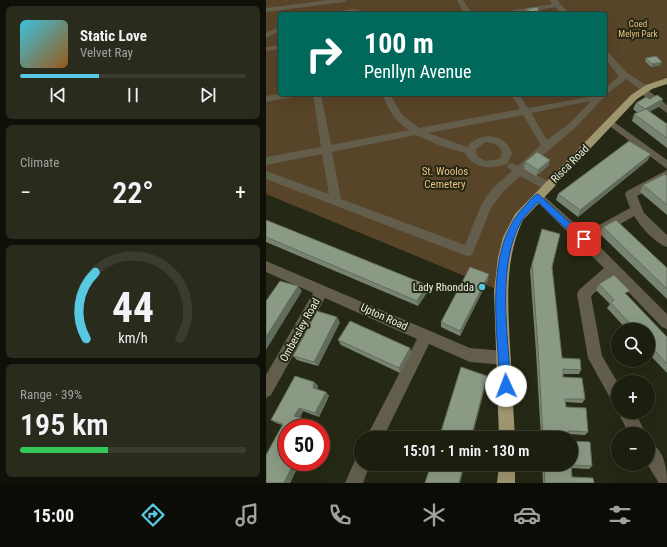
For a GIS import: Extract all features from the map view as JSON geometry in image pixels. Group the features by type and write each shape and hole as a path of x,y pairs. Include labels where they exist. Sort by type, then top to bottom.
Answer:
{"main road":[{"name":"Risca Road","path":"507,431 501,291 504,257 509,237 519,217 634,97 644,90 667,81"},
{"path":"506,483 507,471"}],"street":[{"path":"266,10 344,0"},
{"path":"460,0 467,12"},
{"path":"511,12 555,2 564,12"},
{"path":"346,12 361,12"},
{"path":"266,36 278,29"},
{"path":"266,49 278,47"},
{"path":"607,56 624,74 667,110"},
{"path":"607,90 624,77 624,74"},
{"path":"266,99 282,96"},
{"path":"317,96 336,201"},
{"path":"387,96 389,104 399,117 416,132 437,142 470,151"},
{"path":"515,96 546,146"},
{"path":"266,161 525,111 593,96"},
{"path":"266,175 468,251 486,206 497,190 546,146 573,125 600,96"},
{"path":"610,122 667,165"},
{"path":"491,139 497,141 506,148 506,157 503,161 492,165 479,163 473,159 470,151 474,144 479,141 491,139"},
{"path":"503,161 548,186"},
{"path":"667,174 631,194 635,210 645,222 667,242"},
{"path":"538,197 584,239 667,324"},
{"path":"584,239 635,210"},
{"name":"Upton Road","path":"266,266 470,355 504,358"},
{"path":"611,386 595,358 584,294 612,269"},
{"name":"Ombersley Road","path":"266,390 322,290"},
{"path":"378,431 426,336"},
{"path":"655,461 667,480"},
{"path":"354,483 359,471"}],"green space":[{"name":"St. Woolos Cemetery","path":"266,0 667,0 667,81 646,89 519,217 501,291 266,194"}],"building":[{"path":"537,7 539,11 530,12 527,9"},
{"path":"656,56 662,62 652,64 646,58"},
{"path":"657,95 663,99 645,109 636,103 646,97 650,99"},
{"path":"646,109 667,124 667,138 634,114"},
{"path":"629,141 651,154 580,210 558,194"},
{"path":"537,152 550,160 538,170 525,162"},
{"path":"665,174 667,176 667,205 643,185"},
{"path":"266,220 427,285 417,301 266,237"},
{"path":"616,220 667,268 667,289 603,227"},
{"path":"542,229 560,234 552,267 562,358 580,359 581,370 563,369 563,377 582,378 585,399 565,399 566,407 586,408 588,432 543,431 532,264"},
{"path":"470,267 489,274 460,331 441,322"},
{"path":"614,275 630,291 625,293 654,323 630,323 611,303 614,300 599,284"},
{"path":"280,281 298,286 266,337 266,301"},
{"path":"317,311 337,317 314,362 293,356"},
{"path":"350,321 410,348 399,368 338,340"},
{"path":"655,324 667,337 667,364 655,351"},
{"path":"461,367 487,376 473,431 441,431"},
{"path":"295,376 314,382 313,388 326,392 315,413 299,408 294,416 303,419 278,419 278,422 271,420"},
{"path":"278,433 278,471 290,471 284,483 266,483 266,455"},
{"path":"578,441 590,442 592,466 578,465"},
{"path":"429,471 462,471 459,483 425,483"},
{"path":"544,471 572,471 572,477 593,478 594,483 545,483"}],"place":[{"name":"Lady Rhondda","path":"482,287"}],"route":[{"path":"506,386 501,291 504,257 509,237 519,217 538,197 584,239"}],"park label":[{"name":"Coed Melyn Park","path":"638,30"}]}
